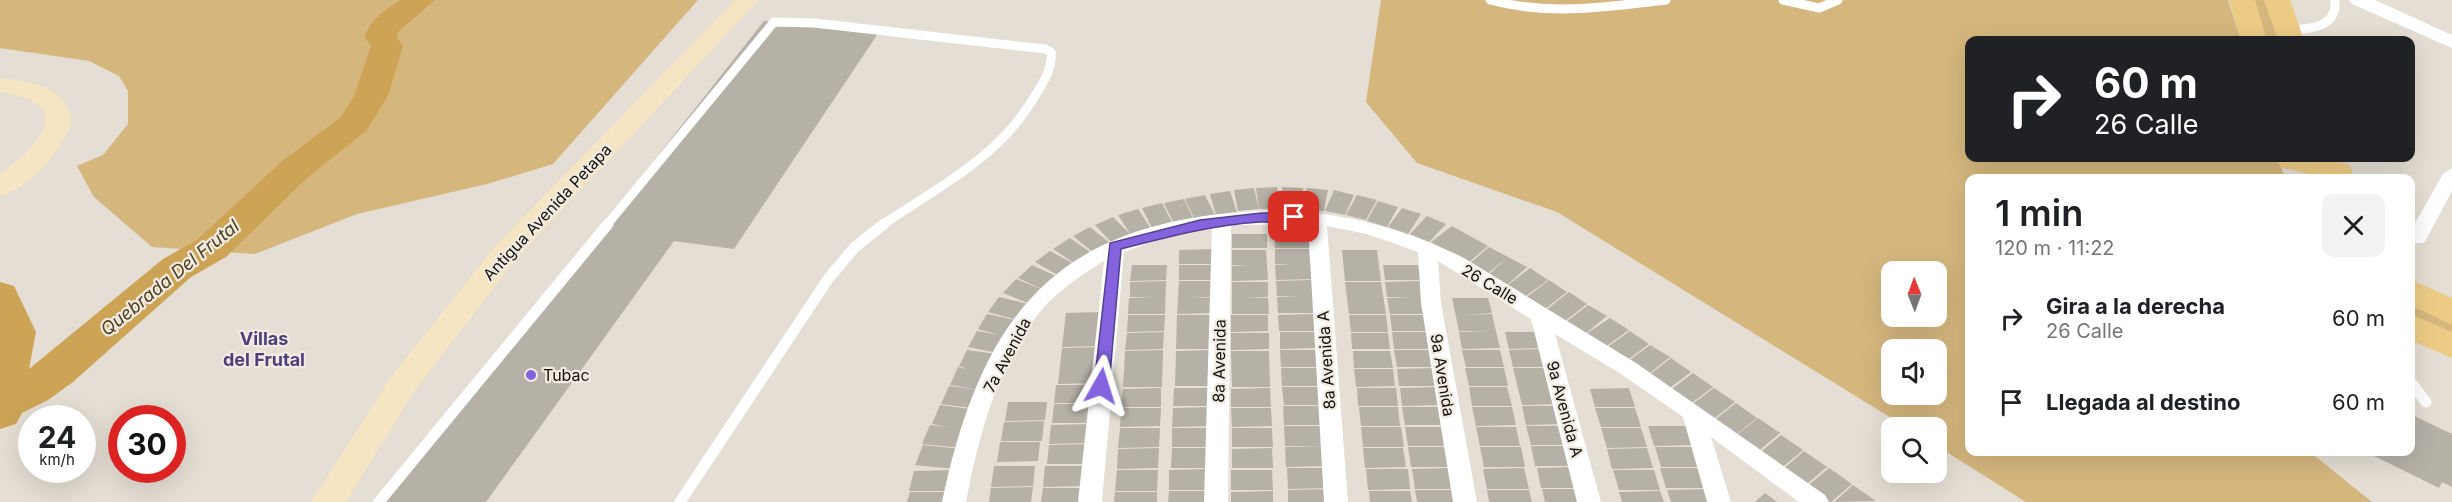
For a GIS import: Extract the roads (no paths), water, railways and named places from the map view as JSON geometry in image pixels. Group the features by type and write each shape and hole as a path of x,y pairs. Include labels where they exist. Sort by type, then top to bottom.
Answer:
{"main road":[{"name":"Antigua Avenida Petapa","path":"328,502 402,385 506,252 748,0"},
{"path":"2242,0 2253,36"},
{"path":"2277,0 2289,35"},
{"path":"0,85 43,95 58,110 59,122 54,136 33,161 0,187"},
{"path":"2293,166 2337,169"},
{"path":"2415,293 2452,313"},
{"path":"2415,328 2452,346"}],"street":[{"path":"2359,0 2452,42"},
{"path":"2417,238 2452,174"},
{"name":"26 Calle","path":"1115,246 1177,229 1222,220 1278,217 1317,218 1382,233 1427,248 1641,376 1817,502"},
{"name":"8a Avenida A","path":"1317,218 1336,502"},
{"name":"8a Avenida","path":"1216,502 1222,220"},
{"path":"1090,502 1115,246"},
{"name":"7a Avenida","path":"954,502 976,414 1025,318 1040,300 1067,276 1115,246"},
{"name":"9a Avenida","path":"1427,248 1431,303 1465,502"},
{"name":"9a Avenida A","path":"1540,315 1589,502"},
{"path":"1693,414 1719,502"}],"lane":[{"path":"1490,0 1517,7 1563,11 1666,0"},
{"path":"1783,0 1821,9 1830,7 1838,0"},
{"path":"2289,35 2328,23 2335,15 2335,0"},
{"path":"379,502 774,22 814,23 1045,49 1051,52 1050,68 1036,97 1015,130 989,155 899,214 854,248 809,306 680,502"},
{"path":"2415,388 2426,402"}],"waterway":[{"name":"Quebrada Del Frutal","path":"2,403 33,389 58,371 177,268 212,248 294,170 354,124 371,96 387,46 381,38 383,28 420,0"},
{"path":"0,296 15,332 0,412"}],"place":[{"name":"Tubac","path":"531,375"}],"district":[{"name":"Villas del Frutal","path":"264,349"}]}
